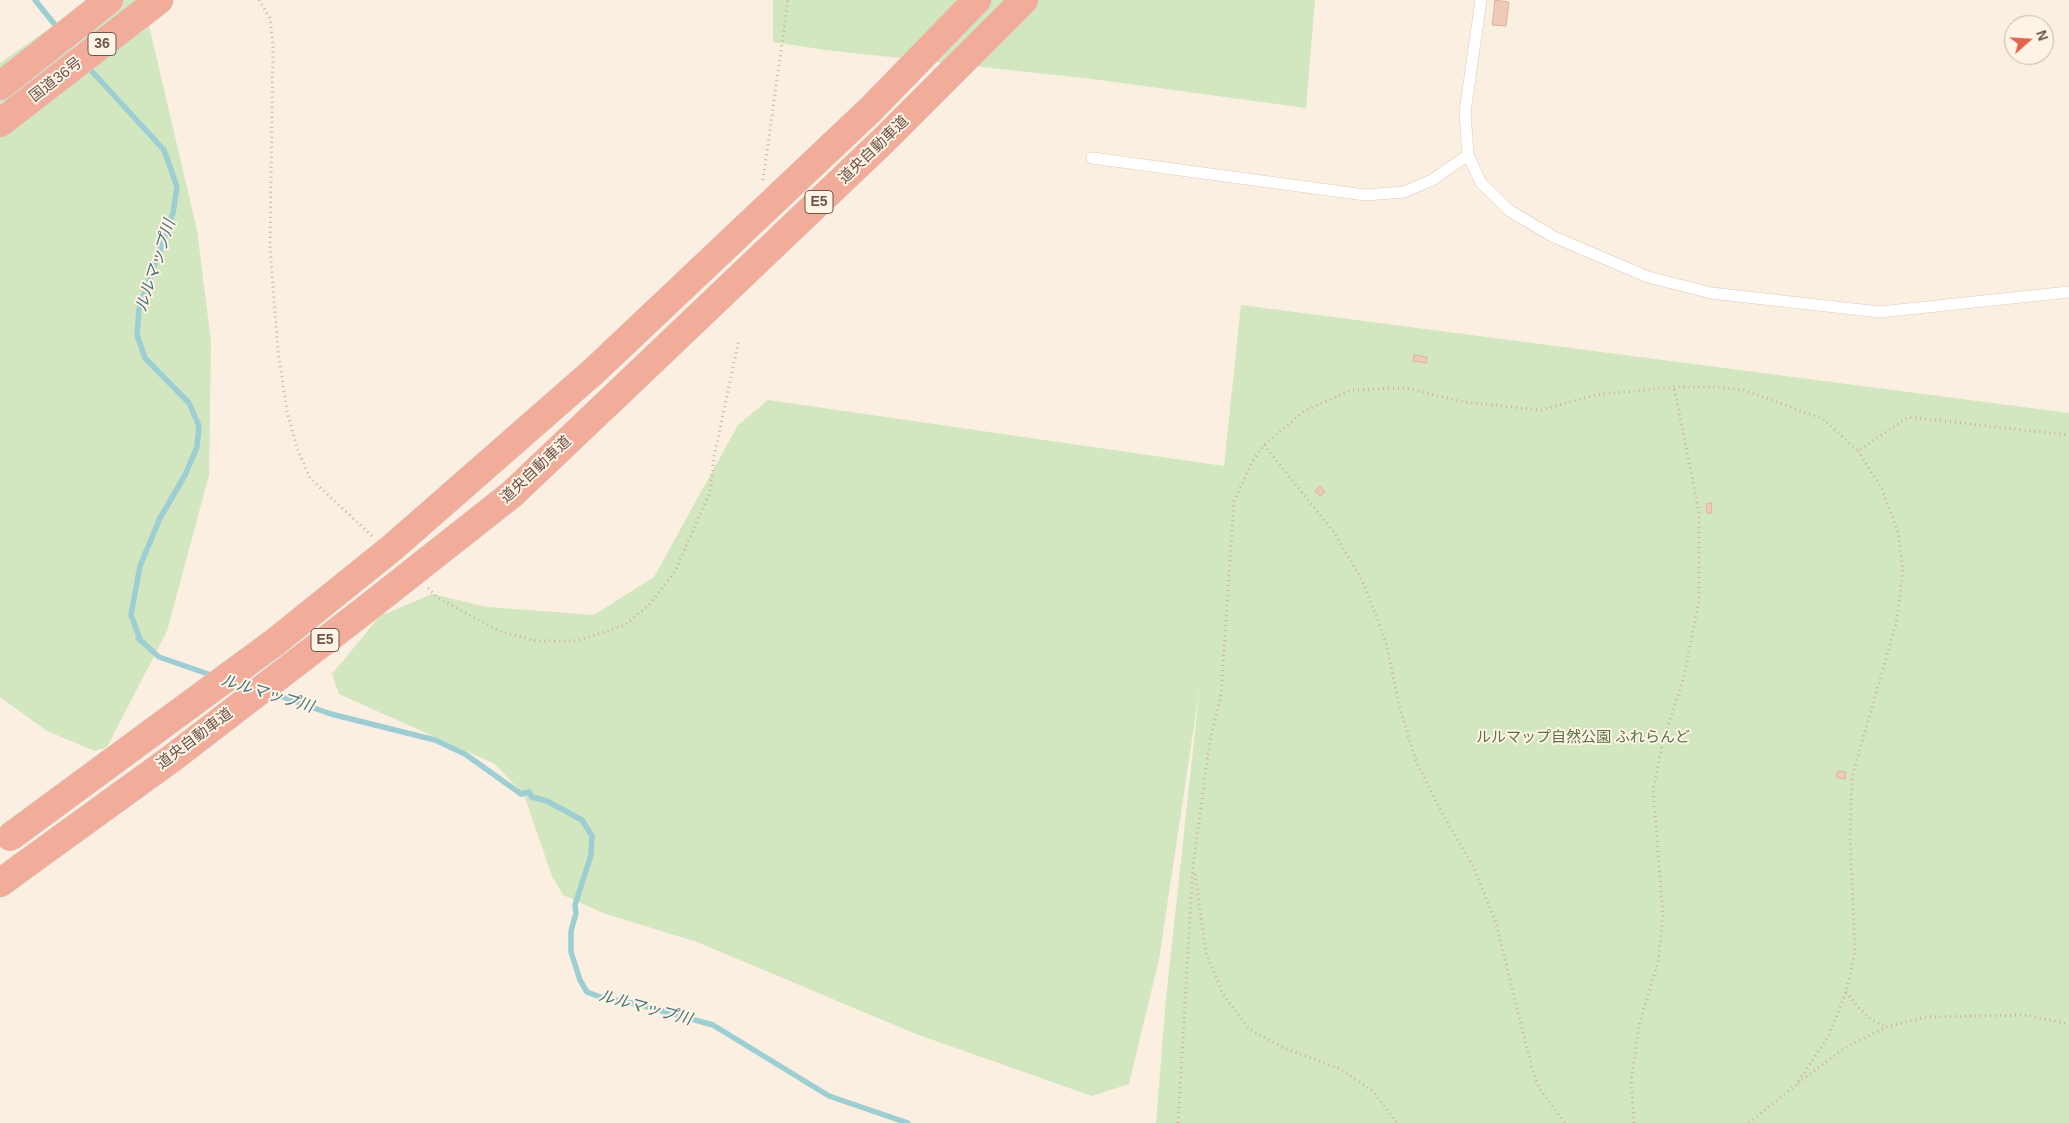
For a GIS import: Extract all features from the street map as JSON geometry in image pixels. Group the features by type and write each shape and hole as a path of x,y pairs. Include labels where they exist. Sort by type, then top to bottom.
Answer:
{"highway":[{"name":"国道36号","path":"0,86 109,0"},
{"name":"国道36号","path":"0,123 159,0"},
{"name":"道央自動車道","path":"5,840 275,642 392,547 594,371 871,109 977,0"},
{"name":"道央自動車道","path":"0,883 178,753 504,501 886,139 1024,0"}],"lane":[{"path":"1481,0 1465,112 1468,155 1481,182 1510,211 1554,237 1648,277 1711,293 1880,312 2069,292"},
{"path":"1092,158 1365,195 1404,192 1432,180 1468,155"}],"path":[{"path":"259,0 270,18 273,45 270,248 278,351 287,411 296,448 310,478 374,538"},
{"path":"763,182 788,0"},
{"path":"424,584 438,598 500,631 536,640 576,641 624,624 649,605 674,573 710,492 714,457 739,339"},
{"path":"1634,1123 1631,1082 1639,1024 1658,962 1663,916 1653,790 1663,741 1683,680 1699,601 1698,512 1674,387"},
{"path":"1178,1123 1194,866 1210,740 1221,696 1234,501 1252,462 1264,445 1304,411 1352,390 1404,388 1464,402 1541,410 1596,395 1674,387 1720,387 1744,390 1823,419 1858,451 1882,489 1898,532 1903,570 1896,624 1852,776 1850,835 1854,953 1846,992 1828,1035 1796,1085"},
{"path":"1858,451 1908,417 2069,435"},
{"path":"1264,445 1333,531 1363,582 1386,642 1399,705 1416,761 1440,809 1474,868 1496,923 1539,1088 1565,1123"},
{"path":"1194,866 1206,953 1223,994 1249,1029 1282,1048 1340,1069 1372,1091 1397,1123"},
{"path":"1846,992 1858,1008 1871,1019 1886,1027"},
{"path":"1749,1123 1846,1047 1886,1027 1925,1017 2024,1016 2069,1024"}],"green space":[{"path":"90,0 143,0 197,230 211,343 209,475 167,631 107,747 95,751 47,731 0,697 0,63"},
{"path":"773,0 1315,0 1306,108 1092,79 826,50 773,42"},
{"name":"ルルマップ自然公園 ふれらんど","path":"1241,305 2069,413 2069,1123 1156,1123 1166,998 1200,686 1159,959 1129,1084 1092,1096 916,1034 697,942 603,913 563,895 552,876 524,795 495,764 339,694 332,674 380,616 432,594 487,607 594,615 654,577 738,425 768,400 1224,466"}],"building":[{"path":"1495,0 1509,2 1506,26 1492,25"},
{"path":"1414,355 1427,357 1426,363 1413,361"},
{"path":"1320,486 1325,492 1320,496 1315,491"},
{"path":"1711,503 1712,513 1707,513 1706,504"},
{"path":"1838,771 1846,772 1845,779 1836,777"}],"waterway":[{"name":"ルルマップ川","path":"35,0 60,31"},
{"name":"ルルマップ川","path":"87,66 164,150 177,187 173,213 139,309 137,335 145,358 189,403 199,426 197,447 185,475 160,518 140,566 131,615 140,639 138,638 159,657 214,676"},
{"name":"ルルマップ川","path":"271,693 331,714 435,740 465,754 521,794 529,792 532,797 547,801 582,820 592,836 591,855 575,905 576,913 571,931 571,952 580,980 587,992 600,997 641,1005 713,1025 829,1096 908,1123"}]}
